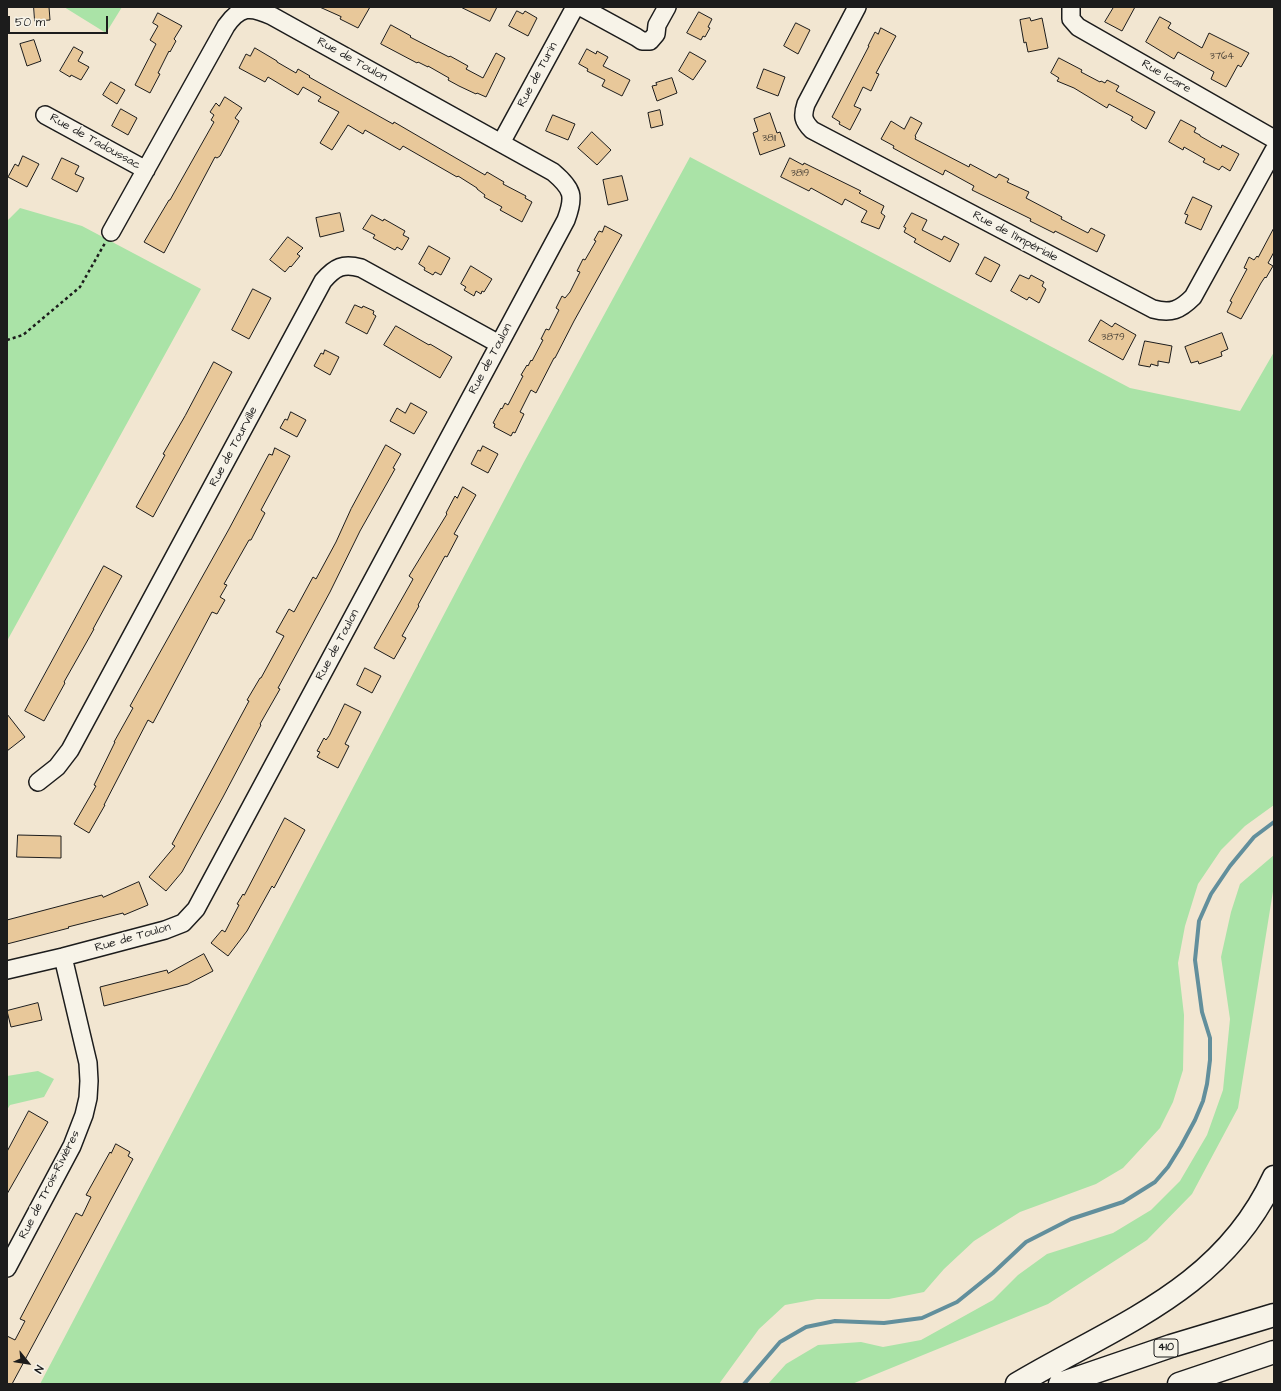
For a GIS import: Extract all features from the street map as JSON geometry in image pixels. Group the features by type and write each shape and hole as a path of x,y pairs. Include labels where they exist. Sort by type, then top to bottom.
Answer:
{"highway":[{"path":"1017,1384 1053,1362 1142,1315 1191,1281 1220,1256 1240,1233 1259,1206 1274,1177"},
{"name":"410","path":"1060,1384 1171,1346 1274,1315"},
{"path":"1180,1384 1274,1352"}],"street":[{"name":"Rue de Turin","path":"501,143 575,7"},
{"path":"580,7 636,36 642,41 650,41 656,34 657,26 667,7"},
{"name":"Rue de l'Impériale","path":"857,7 806,104 802,113 805,124 812,130 1152,309 1164,312 1182,308 1193,297 1274,150"},
{"name":"Rue Icare","path":"1072,7 1071,19 1078,27 1274,139"},
{"name":"Rue de Toulon","path":"7,970 165,930 183,923 196,909 566,220 572,205 571,194 564,182 553,172 272,16 260,10 250,8 241,11 233,17 226,26 111,232"},
{"name":"Rue de Tadoussac","path":"45,115 146,170"},
{"name":"Rue de Tourville","path":"38,782 57,767 70,750 323,281 331,271 341,266 352,265 362,268 499,344"},
{"name":"Rue de Trois-Rivières","path":"7,1268 72,1146 84,1116 88,1098 88,1063 63,957"}],"path":[{"path":"7,340 23,335 80,287 111,232"}],"green space":[{"path":"64,7 122,7 106,33"},
{"path":"690,157 1130,388 1240,411 1274,352 1274,805 1245,826 1221,850 1198,884 1185,926 1178,963 1184,1015 1183,1070 1173,1102 1160,1128 1123,1168 1096,1184 1020,1212 974,1241 944,1269 924,1292 889,1299 817,1299 785,1305 759,1329 719,1384 40,1384 524,462"},
{"path":"20,208 82,226 201,289 7,641 7,221"},
{"path":"1274,855 1274,885 1238,1108 1192,1194 1147,1240 1048,1304 852,1384 768,1384 786,1364 818,1345 861,1342 883,1347 921,1340 993,1300 1018,1275 1047,1254 1113,1233 1151,1210 1180,1181 1207,1135 1223,1090 1230,1019 1221,957 1231,912 1240,884"},
{"path":"38,1071 54,1079 44,1097 10,1105 7,1110 7,1076"}],"building":[{"path":"34,7 49,7 50,20 35,21"},
{"path":"320,7 370,7 358,28 340,19 341,17"},
{"path":"461,7 497,7 490,21"},
{"path":"1114,7 1135,7 1122,31 1105,22"},
{"path":"517,11 523,14 525,11 537,18 528,36 509,26"},
{"path":"699,12 712,19 708,27 710,28 705,37 703,36 701,40 687,33"},
{"path":"158,13 182,26 174,39 176,41 158,73 160,74 150,93 135,85 156,44 150,40 158,26 153,23"},
{"path":"1160,17 1171,23 1168,28 1202,48 1209,33 1249,53 1241,67 1238,65 1226,87 1211,79 1214,72 1178,52 1174,59 1146,42"},
{"path":"1030,18 1031,21 1042,18 1048,48 1028,52 1026,42 1024,43 1020,20"},
{"path":"796,23 810,30 798,54 784,46"},
{"path":"391,25 411,36 410,37 468,66 466,69 483,78 496,53 505,58 486,97 459,86 448,80 449,78 428,66 418,62 417,63 381,44"},
{"path":"881,28 896,36 876,73 879,74 871,91 863,87 854,106 861,109 850,130 839,124 840,122 832,117 875,32 878,34"},
{"path":"34,40 41,61 27,66 20,44"},
{"path":"74,47 83,52 78,61 89,67 81,80 71,75 70,77 60,71"},
{"path":"255,48 296,73 298,69 310,76 309,77 393,124 394,122 485,175 487,172 504,182 503,184 526,196 525,198 532,202 522,222 500,210 502,207 484,197 485,195 477,188 458,176 457,177 403,146 400,150 365,130 363,134 348,125 332,150 320,143 339,112 318,101 321,97 303,87 298,95 268,77 265,82 239,68 246,54 250,56"},
{"path":"587,49 596,54 597,51 608,57 603,66 630,80 622,96 602,86 605,80 587,71 588,69 579,64"},
{"path":"690,52 706,61 693,80 679,71"},
{"path":"1059,58 1082,70 1081,72 1100,82 1105,83 1107,80 1119,86 1116,91 1155,112 1146,129 1131,120 1133,117 1109,104 1107,108 1074,88 1057,81 1059,78 1051,73"},
{"path":"764,69 785,77 778,96 757,88"},
{"path":"672,78 677,93 657,101 652,86 657,85 656,83"},
{"path":"111,82 125,90 117,104 103,95"},
{"path":"225,97 242,108 235,118 239,121 220,156 217,158 215,157 164,253 144,242 170,200 214,122 211,120 214,115 210,112 216,103 219,106"},
{"path":"121,109 137,118 128,135 112,126"},
{"path":"660,110 663,125 651,128 648,113"},
{"path":"770,113 777,133 780,132 785,146 760,155 753,133 758,131 754,119"},
{"path":"553,115 575,124 568,140 546,131"},
{"path":"911,117 922,123 915,136 915,139 969,167 970,164 996,178 999,174 1009,179 1007,182 1029,192 1026,198 1062,217 1061,219 1088,233 1091,228 1105,235 1097,252 1055,231 1054,233 1030,221 1031,219 972,190 974,186 945,170 943,175 893,148 894,146 881,139 891,121 904,129"},
{"path":"1181,120 1196,128 1194,132 1200,136 1221,148 1222,145 1239,154 1230,171 1222,166 1219,170 1203,162 1205,159 1184,147 1183,150 1169,142"},
{"path":"592,132 611,150 597,165 578,148"},
{"path":"23,156 39,164 27,187 8,177 15,164 18,166"},
{"path":"62,158 79,166 75,174 84,178 77,192 52,179"},
{"path":"790,158 803,165 804,163 861,191 859,193 884,206 881,213 885,216 879,229 861,222 867,211 845,199 842,205 811,188 809,191 781,177"},
{"path":"622,176 628,200 608,205 603,180"},
{"path":"1193,197 1212,206 1201,230 1185,223 1188,215 1185,214"},
{"path":"340,213 344,231 320,237 316,218"},
{"path":"912,213 927,220 922,230 942,240 944,236 959,244 950,262 914,242 916,239 904,232 906,228 904,227"},
{"path":"372,215 383,221 384,219 405,231 403,235 409,238 402,250 397,247 395,250 373,238 375,235 363,229"},
{"path":"605,226 622,235 536,393 531,390 520,412 524,414 515,433 513,432 511,436 494,427 495,424 493,423 505,403 508,405 523,376 521,375 527,365 528,366 531,360 532,361 543,340 541,339 546,329 549,330 559,310 556,308 562,296 565,298 570,292 580,272 577,271 583,259 585,260 596,241 594,240 599,231 602,232"},
{"path":"1274,228 1274,252 1268,263 1273,266 1266,278 1265,277 1261,283 1241,319 1227,312 1232,302 1230,301 1247,269 1244,268 1249,257 1254,260 1257,256 1258,257"},
{"path":"288,237 303,248 297,254 300,256 285,272 270,260"},
{"path":"429,246 450,258 441,275 435,272 433,275 424,270 425,268 419,264"},
{"path":"985,257 1000,265 991,282 976,274"},
{"path":"471,266 492,279 484,292 482,291 481,294 476,291 474,296 464,290 466,287 461,284"},
{"path":"1020,275 1029,279 1031,275 1044,282 1042,286 1046,289 1039,303 1029,297 1027,300 1011,291"},
{"path":"253,289 271,298 249,339 232,330"},
{"path":"355,305 362,308 363,306 374,311 373,314 376,316 367,334 346,323"},
{"path":"1101,320 1112,327 1115,323 1136,335 1123,360 1089,341"},
{"path":"396,326 452,357 440,378 384,345"},
{"path":"1222,333 1228,349 1221,352 1222,356 1199,364 1198,361 1191,363 1185,347"},
{"path":"1145,341 1172,346 1169,363 1158,361 1158,366 1151,364 1150,367 1139,365"},
{"path":"325,350 339,357 330,375 314,366 321,353 323,354"},
{"path":"214,362 232,372 153,517 136,507 165,455 163,454"},
{"path":"411,403 427,412 414,434 390,421 397,408 405,413"},
{"path":"291,412 306,420 297,437 280,428 285,419 287,420"},
{"path":"386,445 401,454 393,468 395,469 360,531 330,592 278,688 280,689 260,724 261,725 223,797 182,872 166,891 149,877 175,846 172,844 249,701 247,700 284,636 276,632 289,609 294,612 313,577 316,579 336,542 351,509"},
{"path":"483,446 498,454 488,473 471,464 478,450 480,451"},
{"path":"275,448 290,456 261,510 265,513 251,540 249,540 224,584 227,585 220,597 225,600 217,614 212,612 153,723 148,720 105,805 89,833 74,824 96,786 94,785 114,742 133,708 130,706 269,454 272,455"},
{"path":"463,487 476,495 454,534 458,536 447,557 445,556 402,636 406,638 394,659 374,648 413,579 409,576 447,514 446,513 455,496 457,498"},
{"path":"104,566 122,576 44,721 25,711"},
{"path":"365,668 381,676 372,693 357,685"},
{"path":"345,704 361,712 345,744 349,746 338,768 317,757 320,752 317,751 324,738 326,740 329,736"},
{"path":"7,714 25,737 7,751"},
{"path":"285,818 305,830 274,888 272,886 247,931 228,956 211,943 222,930 225,932 239,905 237,904 243,894 244,895"},
{"path":"18,835 61,836 61,858 17,857"},
{"path":"139,882 148,905 124,915 123,913 7,944 7,920 102,895 103,897"},
{"path":"204,954 213,971 188,984 104,1006 100,987 167,970 168,973"},
{"path":"38,1003 42,1020 11,1027 7,1011"},
{"path":"29,1111 48,1122 7,1194 7,1152"},
{"path":"116,1144 130,1152 128,1156 133,1159 12,1384 7,1384 7,1336 15,1340 25,1321 20,1319 76,1213 82,1216 91,1197 86,1195"}],"waterway":[{"path":"744,1384 780,1342 806,1327 835,1321 884,1323 922,1318 957,1302 993,1273 1026,1242 1071,1219 1123,1202 1155,1182 1168,1167 1195,1120 1203,1101 1207,1084 1210,1060 1210,1038 1202,1012 1195,960 1199,921 1211,894 1230,866 1254,837 1274,822"}]}
